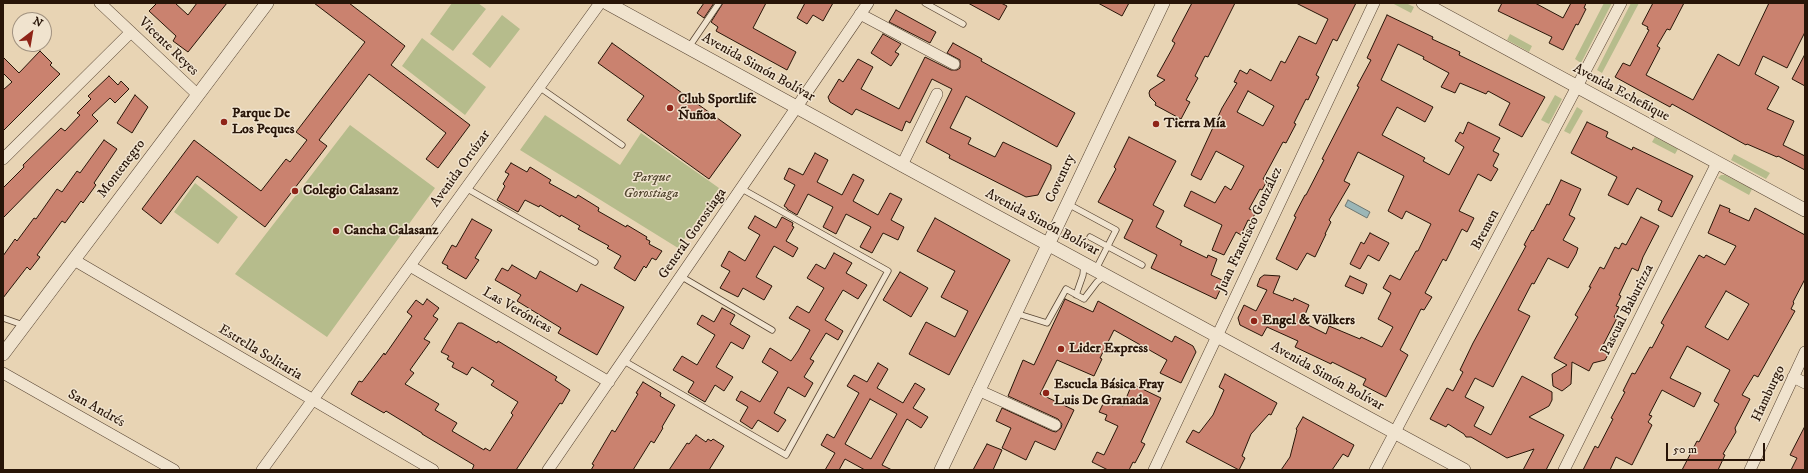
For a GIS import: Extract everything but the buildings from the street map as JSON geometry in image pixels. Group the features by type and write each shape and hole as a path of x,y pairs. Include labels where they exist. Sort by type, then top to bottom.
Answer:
{"street":[{"name":"Vicente Reyes","path":"100,3 198,95"},
{"name":"Montenegro","path":"3,354 267,3"},
{"name":"Avenida Ortúzar","path":"262,470 600,3"},
{"name":"Avenida Simón Bolívar","path":"607,3 797,108 1464,470"},
{"name":"General Gorostiaga","path":"548,470 682,277 868,3"},
{"name":"Coventry","path":"941,470 1162,3"},
{"name":"Juan Francisco González","path":"1154,470 1374,3"},
{"name":"Avenida Echeñique","path":"1423,3 1577,88 1805,210"},
{"name":"Bremen","path":"1375,470 1621,3"},
{"path":"860,14 954,64"},
{"path":"3,159 131,32"},
{"path":"902,165 937,94"},
{"name":"Pascual Baburizza","path":"1564,470 1718,163"},
{"name":"Estrella Solitaria","path":"74,260 433,470"},
{"name":"Las Verónicas","path":"410,266 609,382"},
{"name":"Hamburgo","path":"1750,470 1805,352"},
{"name":"San Andrés","path":"3,373 174,470"},
{"path":"1794,377 1805,383"},
{"path":"978,390 1055,425"}],"lane":[{"path":"689,48 719,3"},
{"path":"925,3 963,24"},
{"path":"539,87 622,145"},
{"path":"466,188 595,262"},
{"path":"624,361 786,455 888,271 742,189"},
{"path":"1015,313 1048,323 1066,289 1084,299 1097,282 1108,246 1116,230 1067,203"},
{"path":"1090,237 1142,264"},
{"path":"1076,295 1083,275 1084,263"},
{"path":"682,277 772,330"},
{"path":"3,318 24,326"}],"green space":[{"path":"452,3 478,3 486,9 453,51 430,34"},
{"path":"1392,3 1406,3 1414,7 1411,13"},
{"path":"1604,3 1612,3 1581,63 1575,59"},
{"path":"1631,3 1639,3 1602,73 1597,70"},
{"path":"502,15 520,29 490,68 472,54"},
{"path":"1510,34 1532,46 1529,52 1507,40"},
{"path":"422,38 486,87 465,115 402,66"},
{"path":"1555,95 1562,99 1549,124 1541,120"},
{"path":"1577,107 1583,111 1570,134 1564,131"},
{"name":"Parque Gorostiaga","path":"545,115 620,165 641,133 719,188 678,248 520,150"},
{"name":"Cancha Calasanz","path":"350,125 435,188 327,337 235,274"},
{"path":"1655,137 1678,149 1675,154 1652,142"},
{"path":"1734,154 1770,173 1766,179 1731,160"},
{"path":"1721,175 1725,175 1752,189 1749,195 1718,178"},
{"path":"195,183 238,217 218,244 174,212"}],"water":[{"path":"1348,200 1370,212 1367,218 1345,206"}],"place":[{"name":"Club Sportlife Ñuñoa","path":"670,108"},
{"name":"Parque De Los Peques","path":"224,122"},
{"name":"Tierra Mía","path":"1156,124"},
{"name":"Colegio Calasanz","path":"295,191"},
{"name":"Cancha Calasanz","path":"336,231"},
{"name":"Engel & Völkers","path":"1254,321"},
{"name":"Lider Express","path":"1061,349"},
{"name":"Escuela Básica Fray Luis De Granada","path":"1046,393"}]}
